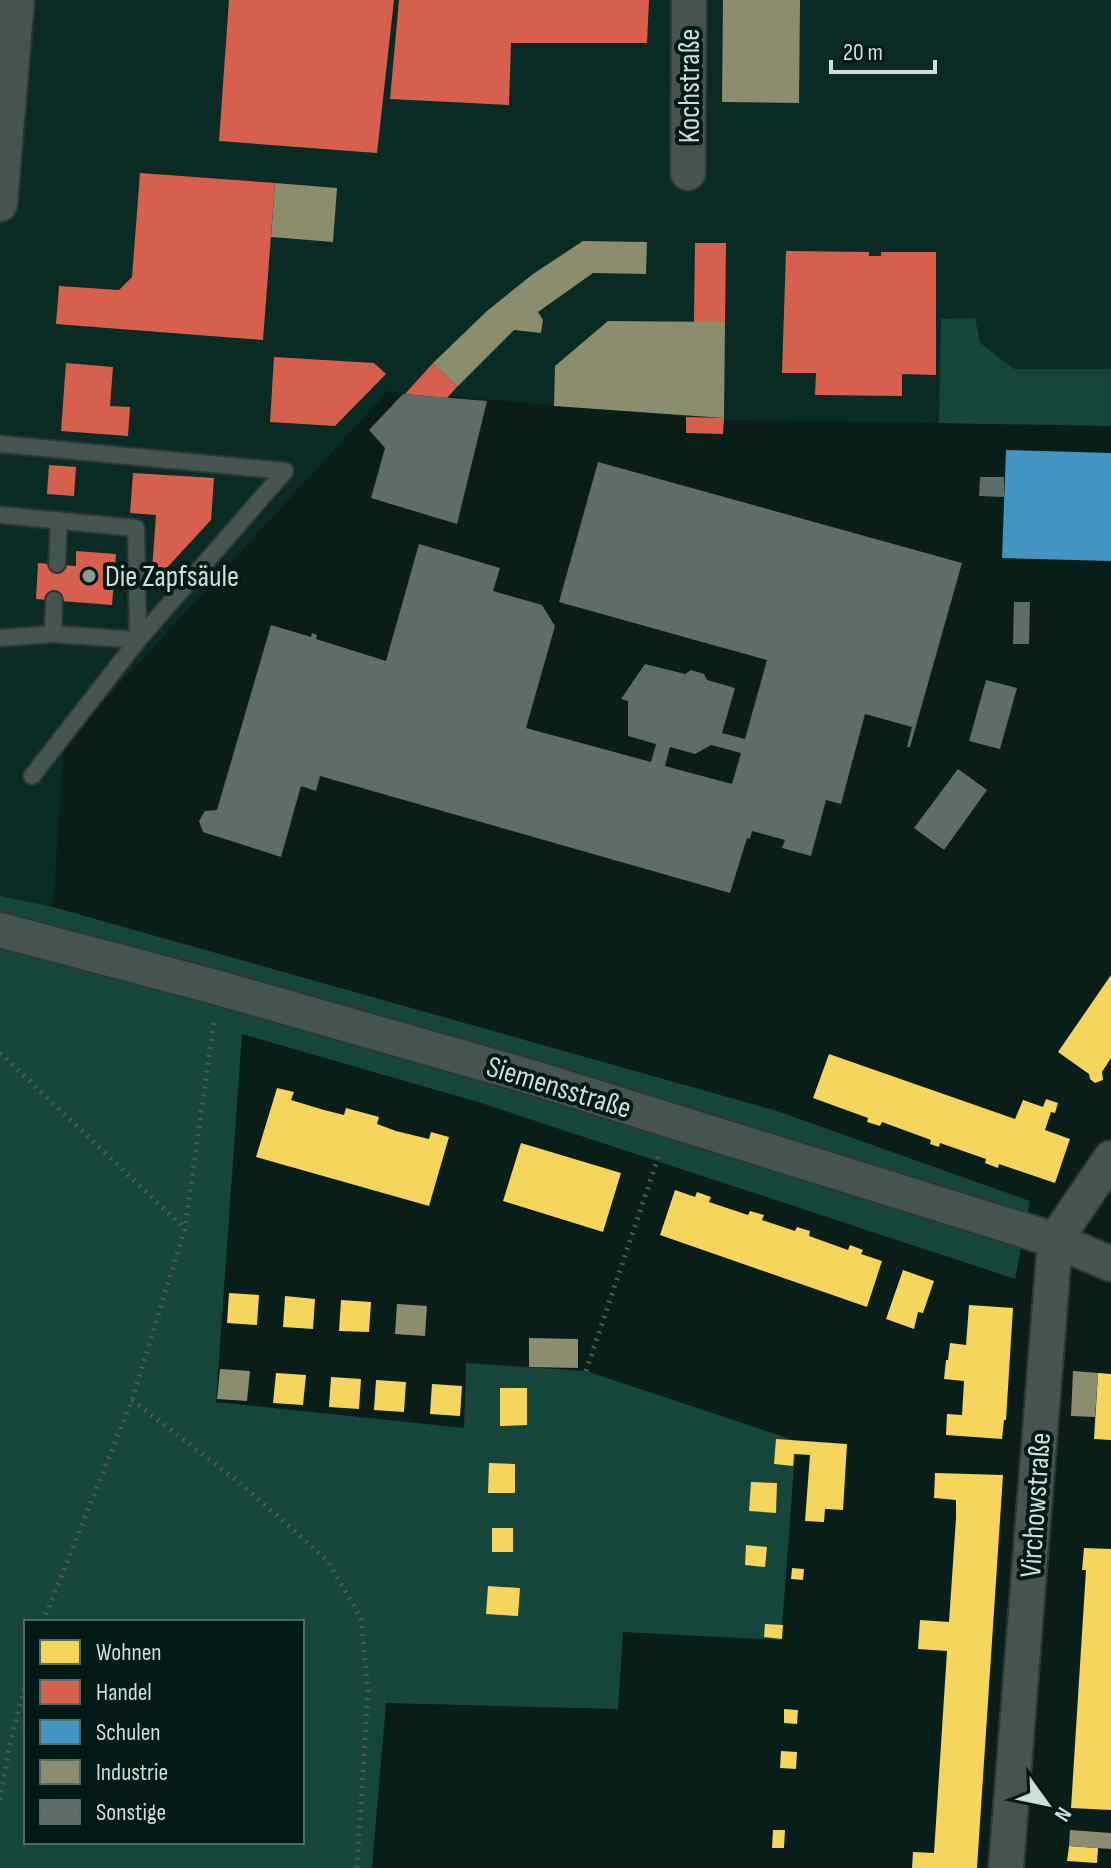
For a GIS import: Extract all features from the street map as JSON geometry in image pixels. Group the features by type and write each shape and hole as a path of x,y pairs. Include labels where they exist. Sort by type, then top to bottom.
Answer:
{"street":[{"path":"0,204 17,0"},
{"name":"Kochstraße","path":"688,173 689,0"},
{"name":"Siemensstraße","path":"0,930 219,988 531,1077 1055,1240 1111,1264"},
{"name":"Virchowstraße","path":"1006,1868 1055,1240 1111,1158"}],"lane":[{"path":"0,444 285,471 138,640 32,776"},
{"path":"0,515 136,528 138,640"},
{"path":"57,564 59,520"},
{"path":"53,634 54,600"},
{"path":"0,638 53,634 138,640"}],"path":[{"path":"44,1620 132,1400 185,1228 219,988"},
{"path":"0,1053 185,1228"},
{"path":"586,1371 670,1121"},
{"path":"132,1400 240,1483 327,1560 361,1618 368,1691 357,1868"},
{"path":"0,1800 24,1690"}],"shaded area":[{"path":"0,0 1111,0 1111,426 724,420 388,391 64,745 53,907 0,896"},
{"path":"975,318 980,343 1014,369 1111,369 1111,426 939,423 941,319"},
{"path":"0,896 53,907 777,1111 1030,1201 1015,1279 481,1103 242,1034 216,1402 464,1428 466,1363 586,1371 796,1441 781,1640 623,1632 618,1709 386,1703 372,1868 0,1868"}],"building: Wohnen":[{"path":"1111,975 1111,1058 1102,1072 1103,1080 1095,1083 1089,1074 1058,1052"},
{"path":"829,1054 1015,1119 1023,1100 1043,1107 1046,1099 1058,1103 1055,1113 1051,1112 1045,1130 1070,1139 1055,1183 999,1164 998,1168 985,1163 986,1159 940,1143 939,1147 930,1144 931,1140 882,1122 880,1126 867,1122 868,1118 813,1098"},
{"path":"277,1088 294,1092 291,1100 324,1110 344,1115 346,1108 379,1117 377,1124 396,1131 429,1139 431,1132 449,1137 429,1206 256,1157"},
{"path":"521,1143 621,1173 603,1232 503,1201"},
{"path":"675,1190 695,1197 697,1192 711,1197 709,1202 748,1215 750,1211 764,1215 762,1220 795,1231 797,1227 810,1231 809,1236 848,1250 850,1245 863,1250 861,1254 882,1261 867,1307 660,1235"},
{"path":"903,1270 934,1281 923,1313 918,1312 914,1329 886,1319"},
{"path":"229,1293 259,1295 257,1325 227,1323"},
{"path":"285,1296 315,1299 313,1329 283,1327"},
{"path":"341,1300 371,1302 369,1332 339,1331"},
{"path":"969,1305 1013,1308 1002,1439 946,1435 947,1414 962,1415 964,1381 944,1379 946,1360 950,1343 966,1345"},
{"path":"276,1373 306,1375 303,1405 273,1403"},
{"path":"1098,1373 1111,1374 1111,1440 1094,1439"},
{"path":"331,1377 361,1379 359,1409 329,1407"},
{"path":"376,1380 406,1382 404,1412 374,1410"},
{"path":"432,1384 462,1386 460,1416 430,1414"},
{"path":"500,1388 527,1388 527,1425 500,1426"},
{"path":"776,1439 847,1444 843,1510 825,1509 824,1522 805,1521 810,1455 794,1454 793,1466 774,1464"},
{"path":"489,1463 515,1464 515,1493 488,1493"},
{"path":"935,1473 1003,1475 977,1868 912,1868 913,1852 934,1853 947,1651 918,1649 920,1620 949,1622 956,1518 956,1500 934,1498"},
{"path":"751,1482 777,1483 776,1513 749,1511"},
{"path":"492,1528 513,1528 513,1552 492,1552"},
{"path":"746,1545 767,1547 765,1567 745,1565"},
{"path":"1084,1548 1111,1549 1111,1810 1071,1808 1086,1570 1082,1570"},
{"path":"792,1568 804,1569 803,1580 791,1579"},
{"path":"488,1586 520,1588 518,1616 486,1614"},
{"path":"765,1624 783,1625 782,1639 764,1637"},
{"path":"784,1709 798,1710 797,1724 784,1723"},
{"path":"781,1751 797,1752 796,1769 780,1768"},
{"path":"773,1830 785,1830 784,1848 772,1848"},
{"path":"1069,1846 1098,1848 1097,1863 1067,1861"}],"building: Handel":[{"path":"229,0 394,0 377,153 219,141"},
{"path":"399,0 649,0 647,43 511,43 509,105 390,99"},
{"path":"140,173 275,183 263,340 56,324 59,286 119,290 132,277"},
{"path":"695,243 726,243 725,322 694,322"},
{"path":"786,251 869,252 869,256 881,256 881,252 936,252 936,375 902,374 902,396 815,395 816,373 782,373"},
{"path":"274,357 374,363 386,374 335,426 270,422"},
{"path":"66,363 113,367 110,406 130,407 128,436 61,431"},
{"path":"433,363 457,387 447,398 405,394"},
{"path":"686,417 724,418 723,434 686,433"},
{"path":"49,465 76,467 74,496 47,494"},
{"path":"133,473 214,478 211,520 163,572 152,570 156,515 130,513"},
{"path":"76,551 116,554 112,605 36,599 38,563 76,566"}],"building: Schulen":[{"path":"1006,450 1111,453 1111,561 1002,558"}],"building: Industrie":[{"path":"723,0 800,0 799,103 722,102"},
{"path":"275,183 337,188 333,242 271,237"},
{"path":"583,241 647,242 646,274 593,273 538,312 543,320 541,333 514,330 457,387 433,363 487,311 533,274"},
{"path":"608,321 725,322 724,418 554,406 555,366"},
{"path":"397,1304 427,1306 425,1336 395,1334"},
{"path":"529,1338 578,1339 578,1368 529,1367"},
{"path":"220,1369 250,1371 247,1401 217,1399"},
{"path":"1073,1371 1098,1373 1095,1417 1071,1416"},
{"path":"1070,1830 1111,1833 1111,1849 1069,1846"}],"building: Sonstige":[{"path":"403,394 487,401 457,524 371,498 385,448 369,430"},
{"path":"598,462 962,563 910,747 907,747 912,727 865,714 841,804 826,800 811,856 782,848 785,840 752,831 730,893 320,776 316,791 301,786 281,857 203,832 199,821 205,811 217,810 271,625 311,637 312,633 317,635 316,639 386,661 419,544 500,568 493,591 542,605 555,626 526,728 651,762 656,744 628,736 628,701 621,699 645,664 685,674 691,670 704,674 707,680 735,688 722,733 745,739 767,660 559,602","holes":["711,745 741,753 732,784 665,766 670,747 695,754"]},
{"path":"980,477 1004,477 1004,497 979,496"},
{"path":"1014,602 1030,602 1029,644 1013,644"},
{"path":"986,680 1017,688 1000,749 969,741"},
{"path":"958,769 987,790 944,850 914,828"}],"place":[{"name":"Die Zapfsäule","path":"89,576"}]}
